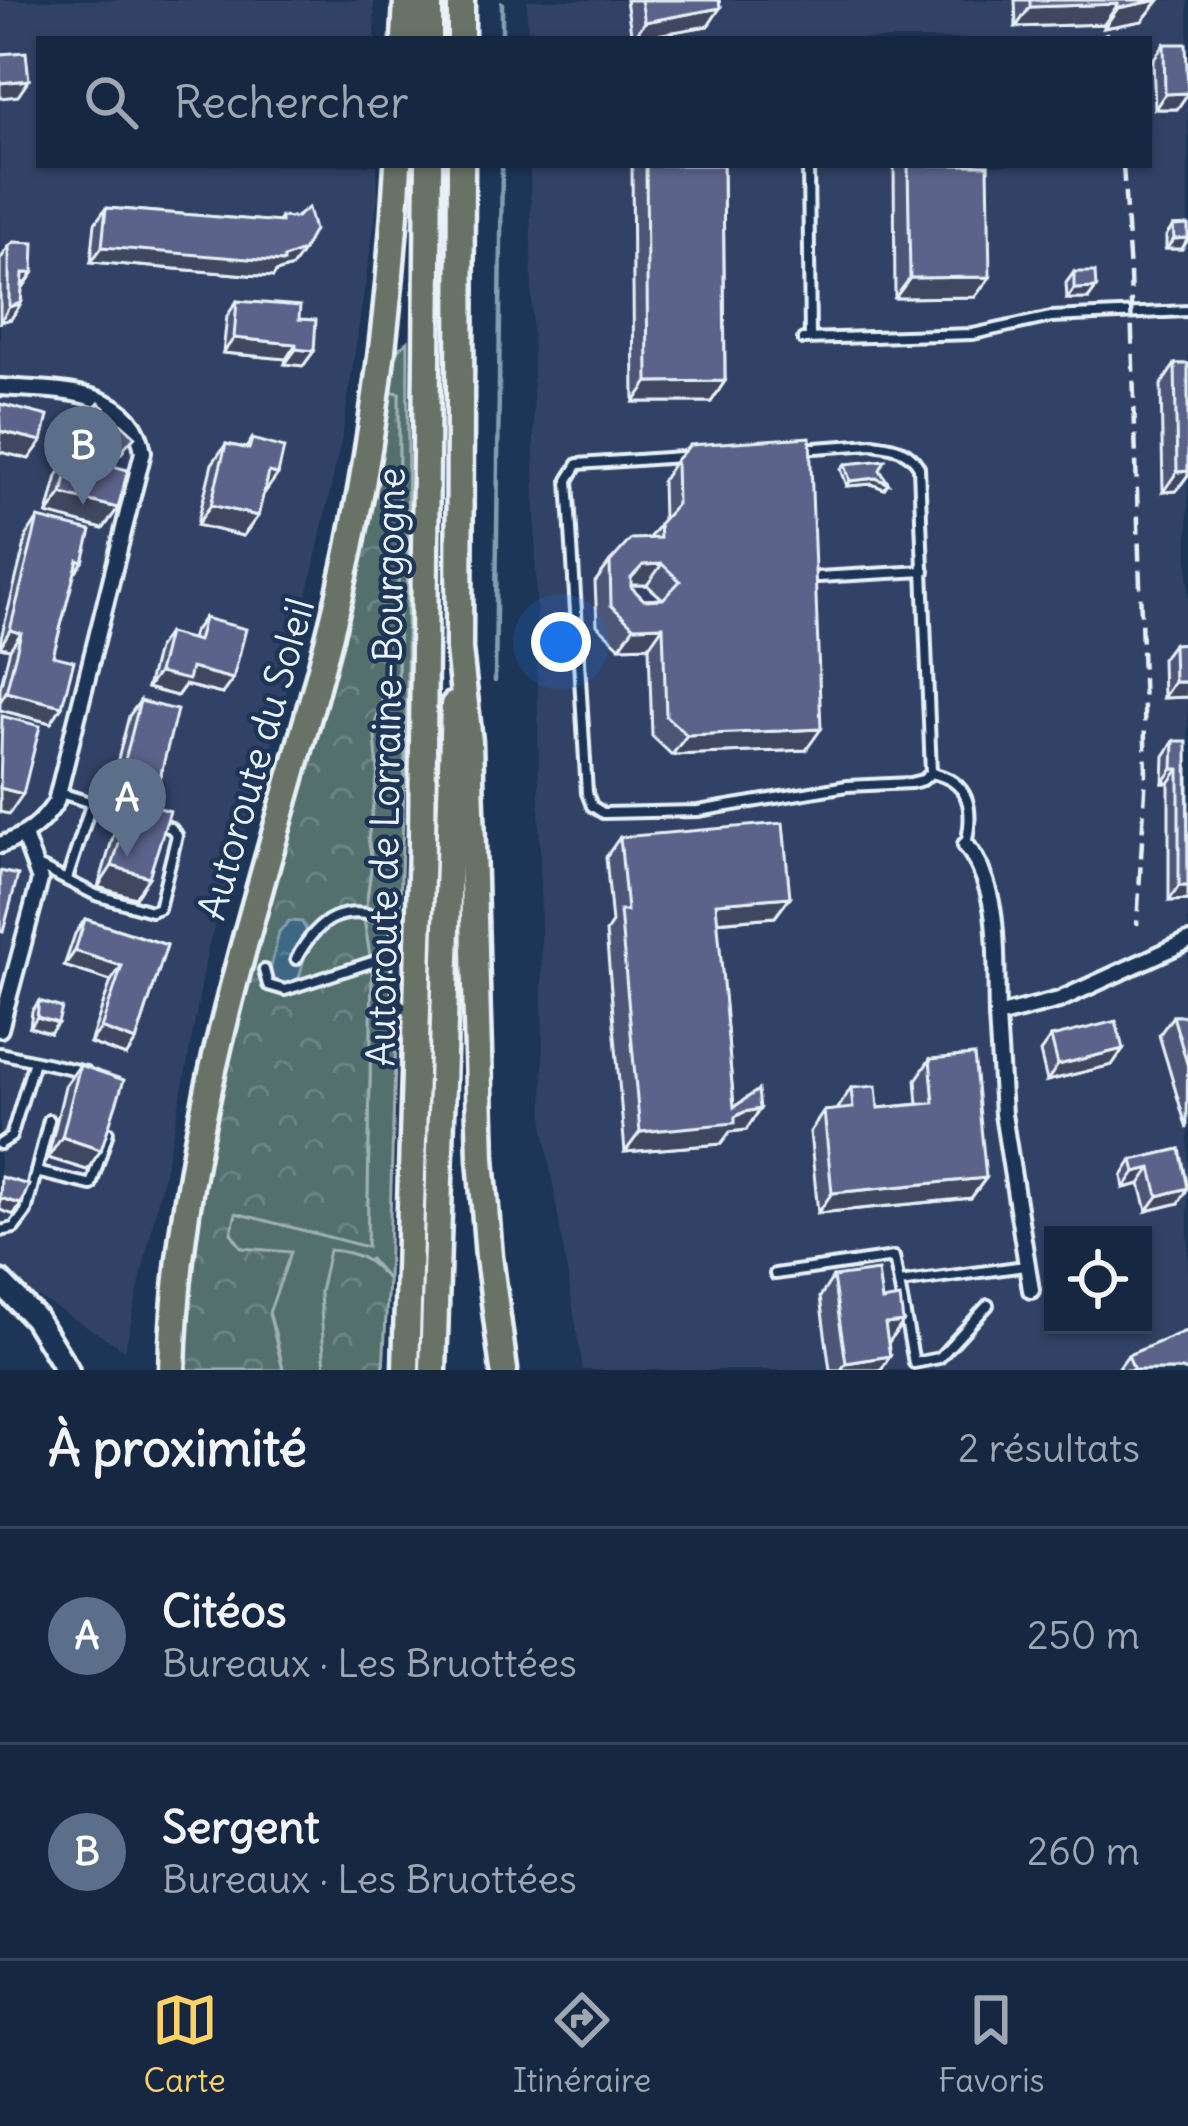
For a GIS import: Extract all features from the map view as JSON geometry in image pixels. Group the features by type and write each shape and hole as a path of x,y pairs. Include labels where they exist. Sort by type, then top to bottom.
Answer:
{"highway":[{"path":"405,36 406,0"},
{"path":"429,0 429,36"},
{"path":"461,0 461,36"},
{"name":"Autoroute du Soleil","path":"172,1370 182,1233 207,1084 332,623 364,475 386,326 398,168"},
{"name":"Autoroute de Lorraine-Bourgogne","path":"406,1370 418,1021 429,168"},
{"path":"461,168 459,649 469,742 482,1183 504,1370"},
{"name":"Autoroute de Lorraine-Bourgogne","path":"433,1370 450,743 459,649"}],"street":[{"path":"0,388 68,392 110,403 136,427 143,452 58,793 44,821 24,836 0,844"},
{"path":"0,1029 40,880 24,836"},
{"path":"966,845 982,868 992,905 1003,1114 1031,1290"},
{"path":"997,1016 1059,1000 1188,941"},
{"path":"0,1282 35,1318 67,1370"}],"lane":[{"path":"808,168 807,339 973,334 1052,317 1188,311"},
{"path":"874,444 900,448 913,457 919,467 931,772 911,784 847,786 698,811 603,814 592,806 587,793 568,480 578,464 874,444"},
{"path":"818,577 924,571"},
{"path":"931,772 946,776 969,801 973,812 966,845"},
{"path":"58,793 136,816"},
{"path":"68,880 92,802"},
{"path":"35,864 96,895 151,911 159,908 177,835 154,822"},
{"path":"296,958 316,927 327,919 344,915 390,920 397,929 398,1003 418,1021"},
{"path":"265,970 268,985 285,989 397,954"},
{"path":"0,1053 93,1074"},
{"path":"0,1144 11,1137 34,1061"},
{"path":"0,1231 20,1223 49,1120"},
{"path":"36,1172 91,1185 108,1132"},
{"path":"775,1274 894,1256 914,1363 939,1358 988,1305"},
{"path":"899,1283 1027,1266"}],"shaded area":[{"path":"0,0 374,0 375,36 36,36 36,168 377,168 378,199 342,437 280,719 208,947 184,1082 125,1350 20,1286 0,1262"},
{"path":"527,0 1188,0 1188,1370 583,1370 544,1130 530,168 1152,168 1152,36 528,36"}],"green space":[{"path":"408,341 407,692 388,1280 370,1259 320,1292 325,1370 283,1370 264,1298 231,1233 236,1213 367,1246 372,968 364,920 372,862 368,839 378,772 374,727 384,693 398,679 399,394 389,391 397,350"},
{"path":"389,391 399,393 398,679 384,693 374,727 378,772 368,838 372,862 364,920 372,968 367,1247 236,1213 231,1233 242,1248 291,1252 269,1313 283,1370 184,1370 195,1236 216,1104"},
{"path":"329,1250 362,1258 388,1280 383,1370 325,1370 320,1292"}],"water":[{"path":"289,921 302,922 310,937 299,978 283,986 269,976 279,932"}],"building":[{"path":"641,0 719,0 720,8 645,22"},
{"path":"1030,0 1158,0 1118,8 1118,4 1030,7"},
{"path":"1164,44 1186,44 1188,93 1165,94"},
{"path":"26,52 29,80 0,83 0,54"},
{"path":"646,168 723,168 725,381 648,382"},
{"path":"908,168 988,168 990,277 910,278"},
{"path":"106,208 281,222 281,217 295,218 308,208 314,230 303,251 284,262 102,247"},
{"path":"1188,225 1188,238 1174,239 1173,226"},
{"path":"34,243 33,273 23,273 21,303 9,307 9,246"},
{"path":"1074,272 1095,272 1096,288 1074,289"},
{"path":"237,301 300,306 299,319 316,320 314,351 296,349 296,344 234,338"},
{"path":"1175,364 1188,364 1188,471 1177,472"},
{"path":"99,403 135,436 116,456 102,443 96,449 74,430"},
{"path":"0,404 48,416 42,441 0,431"},
{"path":"810,437 821,729 687,735 666,716 663,626 634,627 611,605 610,562 631,539 660,538 659,524 677,504 676,460 690,445","holes":["662,564 680,581 663,599 644,600 631,587 631,578 643,565"]},
{"path":"252,439 284,448 278,474 269,472 258,516 211,505 226,444 249,449"},
{"path":"71,455 128,470 118,508 62,494"},
{"path":"885,460 880,470 888,483 876,478 850,481 845,464"},
{"path":"38,518 91,531 83,562 78,560 53,656 74,661 62,706 6,692 21,633 10,630"},
{"path":"204,618 246,629 233,679 191,668 188,680 158,673 168,633 198,641"},
{"path":"1188,643 1188,682 1174,682 1173,644"},
{"path":"140,701 177,710 158,785 121,776"},
{"path":"2,716 40,726 23,794 0,788"},
{"path":"1174,741 1187,741 1188,886 1179,886 1179,769 1173,769"},
{"path":"133,800 170,811 149,877 112,866"},
{"path":"783,823 790,897 716,903 734,1107 758,1090 760,1109 735,1117 735,1123 640,1132 620,911 627,911 620,837"},
{"path":"0,871 18,875 3,932 0,931"},
{"path":"85,919 167,945 136,1041 101,1028 122,966 75,951"},
{"path":"39,1001 62,1008 58,1023 37,1017"},
{"path":"1173,1016 1188,1016 1188,1067"},
{"path":"1116,1021 1123,1049 1058,1065 1051,1037"},
{"path":"974,1055 986,1178 832,1193 824,1111 853,1108 851,1088 876,1086 878,1108 934,1103 930,1059"},
{"path":"80,1065 124,1080 101,1150 62,1137"},
{"path":"1180,1149 1188,1188 1158,1196 1151,1168 1135,1172 1132,1160"},
{"path":"1,1177 29,1185 21,1204 0,1198"},
{"path":"878,1271 882,1301 900,1298 903,1322 885,1324 890,1356 846,1363 833,1277"},
{"path":"1188,1330 1188,1370 1134,1370 1128,1355"}],"waterway":[{"path":"502,3 502,36"},
{"path":"495,681 502,168"}],"railway":[{"path":"1106,32 1107,36"},
{"path":"1123,168 1146,773 1137,925"}],"place":[{"name":"Sergent","path":"83,505"},
{"name":"Citéos","path":"127,857"}]}
